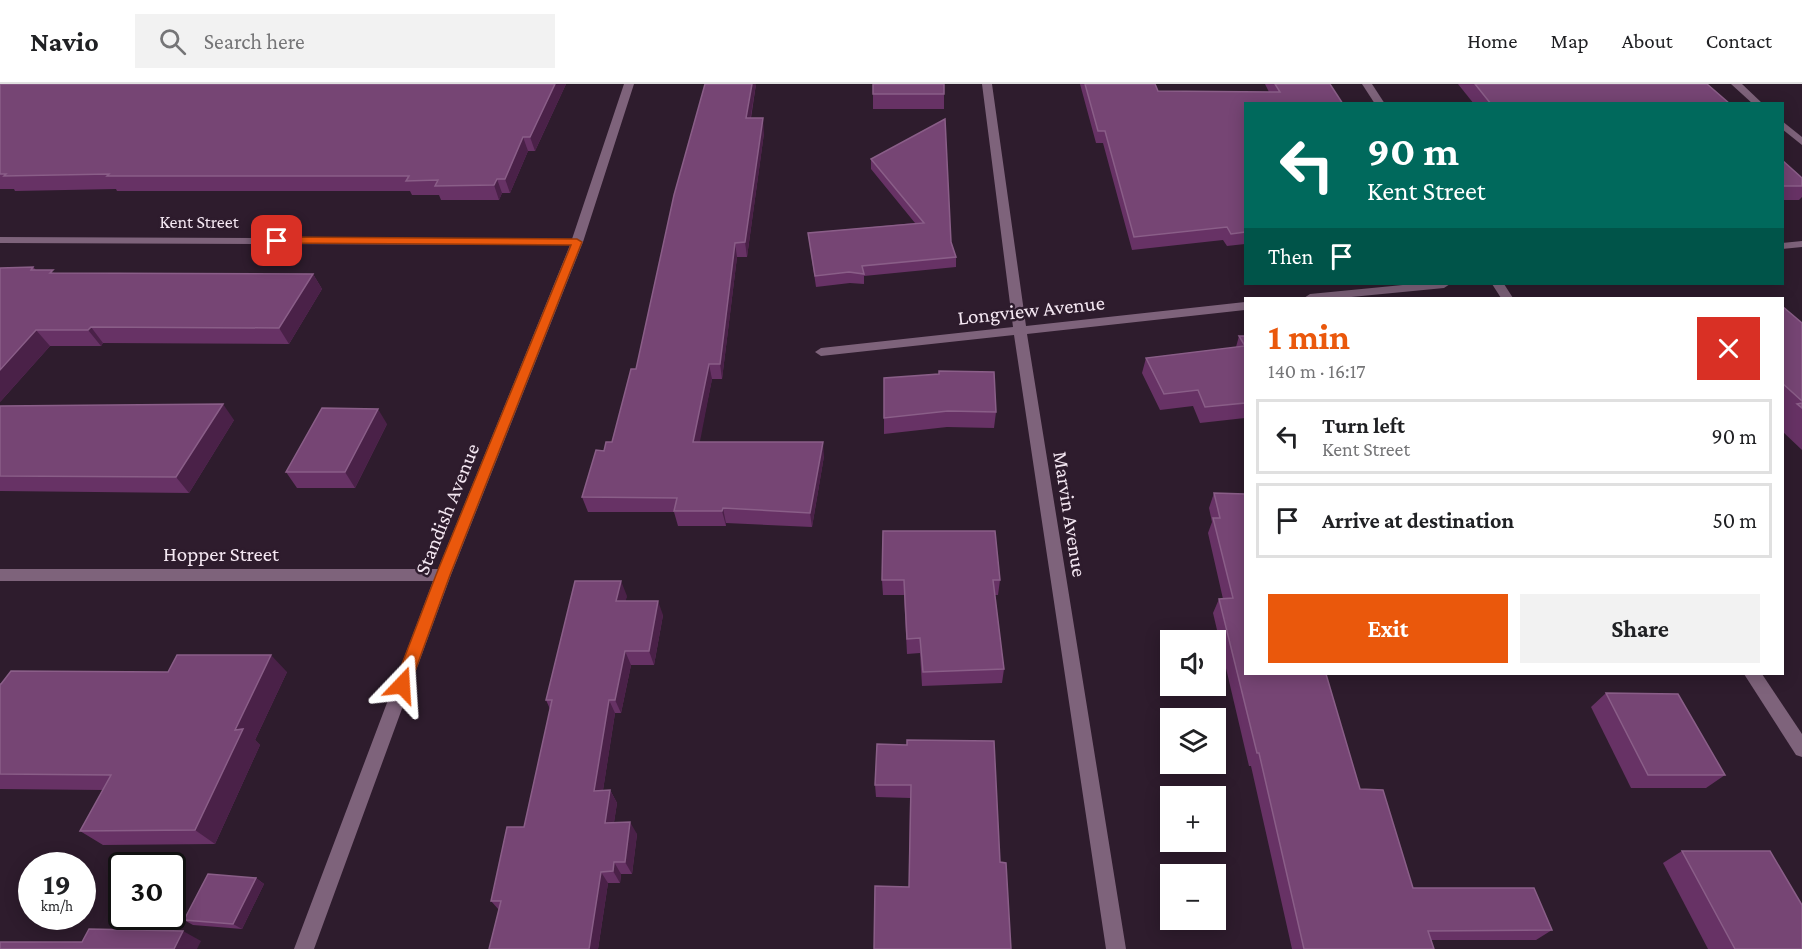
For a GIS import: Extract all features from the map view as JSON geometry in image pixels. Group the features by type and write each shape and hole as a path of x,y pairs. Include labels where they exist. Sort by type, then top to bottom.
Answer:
{"street":[{"name":"Standish Avenue","path":"304,949 443,575 577,242 629,84"},
{"name":"Marvin Avenue","path":"987,84 1020,331 1116,949"},
{"path":"1367,84 1379,102"},
{"path":"1736,84 1757,102"},
{"path":"1784,126 1802,141"},
{"name":"Kent Street","path":"0,240 577,242"},
{"path":"1784,246 1802,244"},
{"path":"1320,297 1434,285"},
{"name":"Longview Avenue","path":"820,352 1244,306"},
{"name":"Hopper Street","path":"0,575 443,575"},
{"path":"1754,675 1802,749"}],"building":[{"path":"0,84 555,84 530,137 523,137 505,179 497,179 494,185 435,186 438,180 406,181 409,176 107,176 109,174 4,176 6,174 0,174"},
{"path":"705,84 752,84 746,118 763,118 745,242 735,243 720,364 709,364 693,442 823,442 810,513 723,508 722,511 674,511 677,498 582,497 596,450 604,451 606,442 612,442 631,369 636,369 674,195"},
{"path":"873,84 944,84 944,94 873,94"},
{"path":"1085,84 1155,84 1158,91 1280,92 1275,84 1330,84 1342,102 1244,102 1244,232 1231,234 1227,227 1134,237 1105,131 1098,131"},
{"path":"1475,84 1707,84 1728,102 1489,102"},
{"path":"945,119 951,242 956,257 862,266 864,274 849,272 815,276 808,233 924,223 871,159"},
{"path":"1784,162 1802,178 1802,186 1784,186"},
{"path":"33,267 31,270 53,270 50,273 313,274 279,328 91,327 88,330 36,330 0,370 0,268"},
{"path":"1784,308 1802,323 1802,401 1784,385"},
{"path":"1244,346 1244,403 1205,407 1198,390 1164,394 1146,358"},
{"path":"939,371 994,372 996,412 948,411 884,418 884,378 939,374"},
{"path":"223,404 176,477 0,476 0,406"},
{"path":"322,408 378,409 345,472 286,472"},
{"path":"1214,493 1244,494 1244,675 1326,675 1360,789 1383,790 1413,888 1534,888 1552,930 1428,931 1434,949 1304,949 1259,753 1257,753 1219,599 1233,598 1213,518 1220,518"},
{"path":"883,531 995,531 1000,580 993,580 1004,669 923,672 920,638 907,639 904,580 882,580"},
{"path":"575,581 621,581 616,601 658,601 649,651 625,651 615,700 609,700 594,791 610,790 605,823 630,822 625,862 614,862 613,871 601,872 589,949 489,949 501,901 491,901 507,827 524,827 552,700 546,700"},
{"path":"177,655 271,655 235,730 243,729 195,830 80,831 111,775 0,774 0,684 11,671 168,672"},
{"path":"1606,693 1678,694 1725,775 1648,775"},
{"path":"907,740 994,741 1000,862 1006,863 1011,949 874,949 875,886 909,887 911,785 875,785 877,744 907,745"},
{"path":"1682,851 1770,851 1802,905 1802,949 1735,949"},
{"path":"208,874 256,878 233,924 186,920"},
{"path":"96,929 183,931 174,949 0,949 0,942 82,942 88,930"}],"route":[{"path":"277,241 577,242 443,575 402,685"}]}
